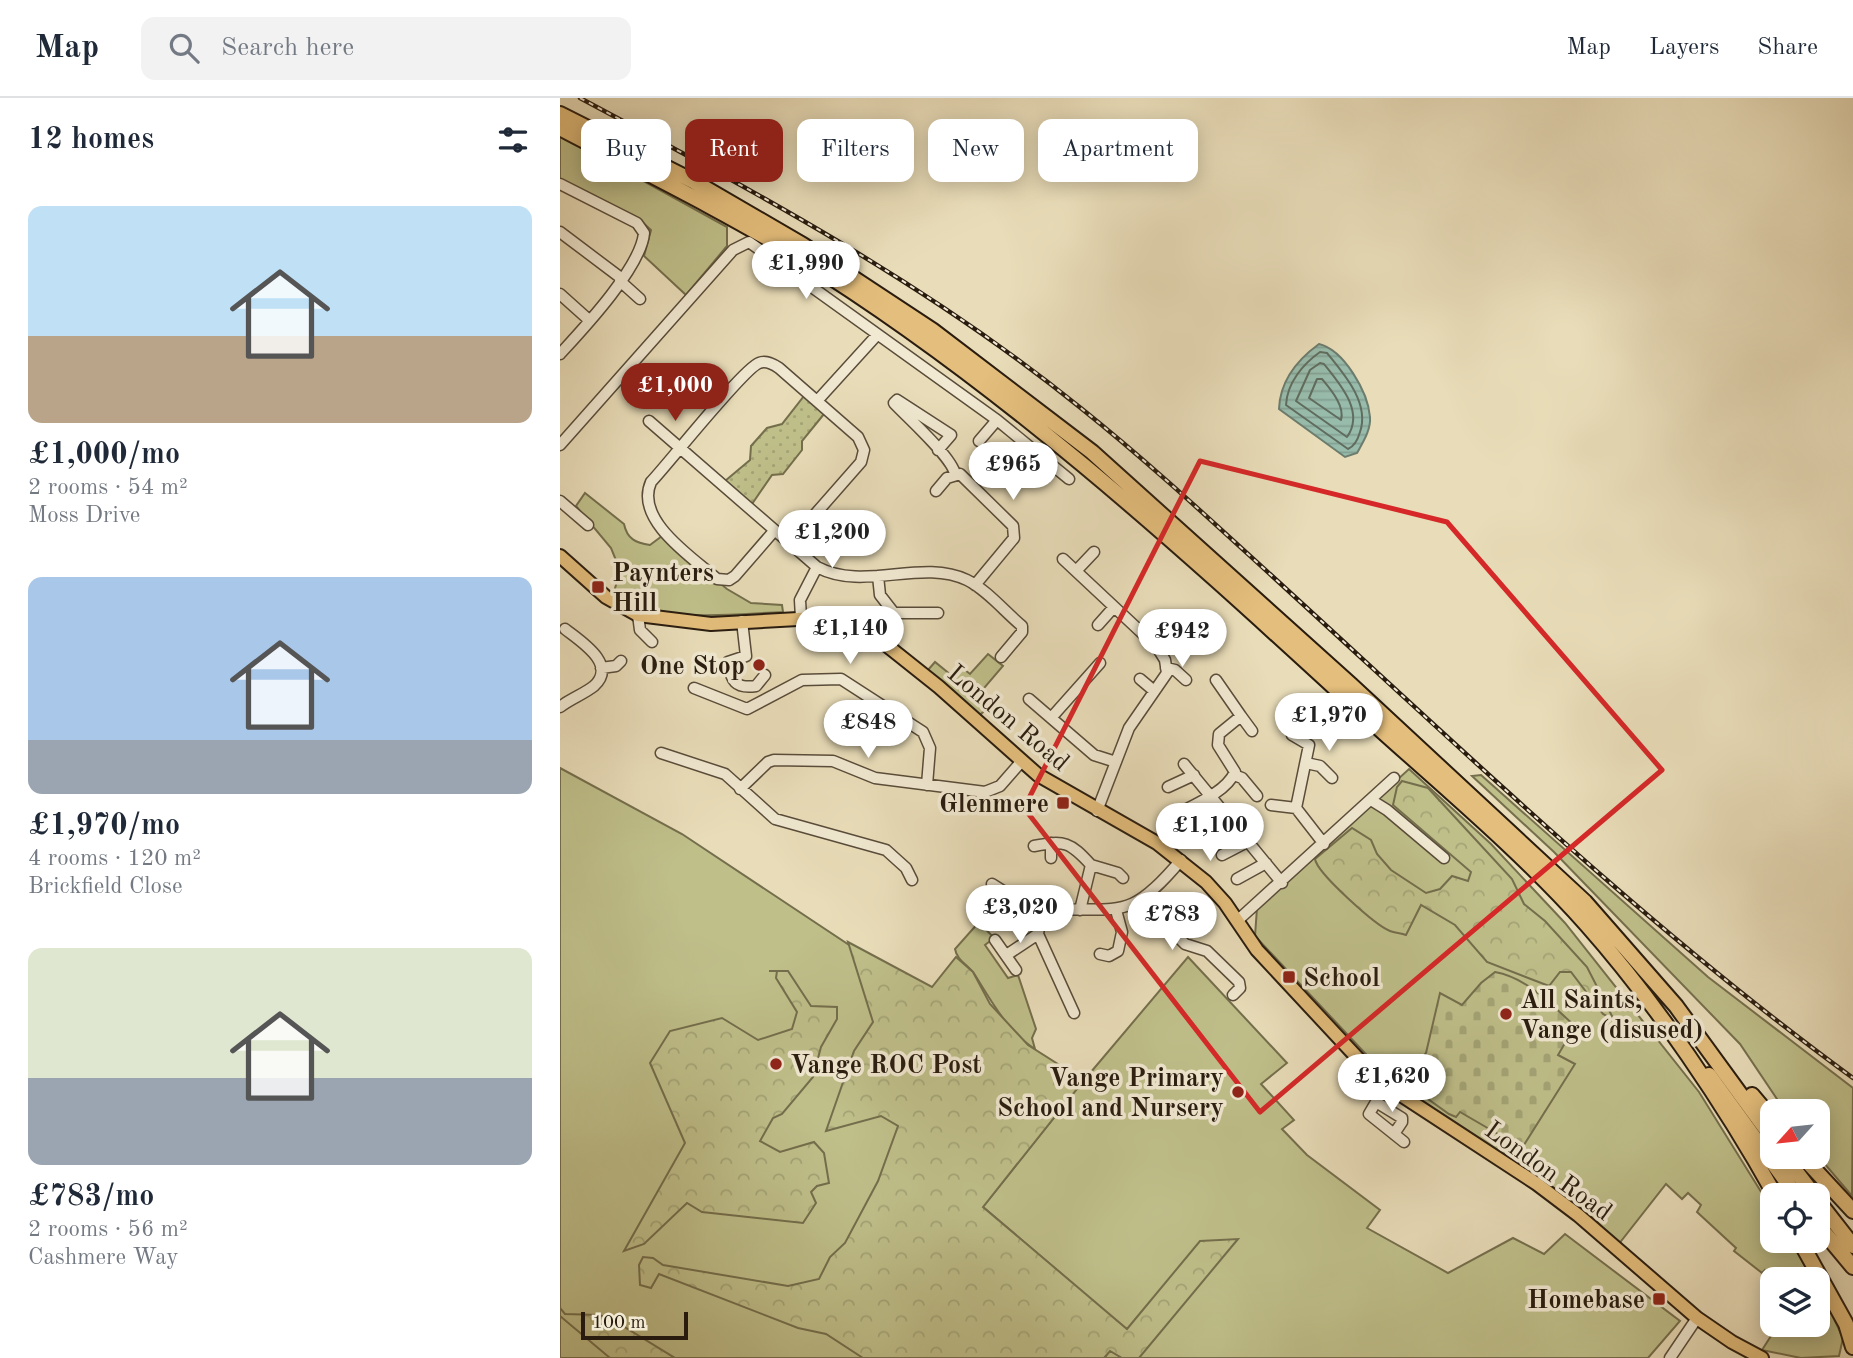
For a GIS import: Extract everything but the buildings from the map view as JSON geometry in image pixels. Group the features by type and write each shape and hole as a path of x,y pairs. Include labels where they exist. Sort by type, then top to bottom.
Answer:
{"highway":[{"path":"560,114 692,181 803,245 932,330 1092,452 1551,868 1632,953 1760,1105"},
{"path":"560,128 799,257 920,340 1067,450 1250,609 1498,837 1587,925 1673,1026 1787,1183"},
{"path":"1587,925 1680,1048 1767,1183"},
{"path":"1676,1006 1760,1121"},
{"path":"1794,1169 1805,1183"},
{"path":"1815,1169 1853,1211"},
{"path":"1830,1216 1853,1245"},
{"path":"1830,1239 1853,1267"},
{"path":"1807,1253 1846,1324 1853,1347"}],"main road":[{"name":"London Road","path":"562,561 606,597 638,615 687,623 801,618 828,620 856,627 880,640 931,680 1021,762 1067,795 1138,831 1181,860 1206,882 1257,950 1386,1085 1537,1184 1578,1215 1697,1318 1762,1358"}],"street":[{"path":"560,184 637,222 644,233 641,247 620,280 560,354"},
{"path":"560,232 640,299"},
{"path":"560,444 668,320 743,243 755,244 997,420 1069,479"},
{"path":"560,294 589,320"},
{"path":"817,401 877,335"},
{"path":"774,530 729,580 717,579 659,527 648,494 651,482 757,364 765,362 779,368 858,437 863,456 789,544"},
{"path":"938,450 951,435 897,400 894,403 954,468 955,474"},
{"path":"979,441 997,420"},
{"path":"649,421 789,544 817,567 833,576 939,574 975,585 1022,626 1023,632 1001,657"},
{"path":"936,491 947,478 955,474 965,477 1009,519 1015,531 1014,538 975,585"},
{"path":"560,501 588,525"},
{"path":"1076,571 1094,552"},
{"path":"1063,559 1157,647 1165,660 1167,673 1129,728 1097,811"},
{"path":"801,618 800,600 817,567"},
{"path":"877,576 880,595 894,613 938,613"},
{"path":"1098,625 1114,607"},
{"path":"638,615 640,629 652,642"},
{"path":"742,621 746,656 728,662 731,678 737,685 748,687 756,686 765,676"},
{"path":"560,707 593,687 600,677 601,668 593,652 565,629"},
{"path":"601,668 616,666 621,661"},
{"path":"1051,718 1100,663"},
{"path":"1166,668 1175,670 1186,680"},
{"path":"694,688 747,709 802,680 841,679 923,732 930,748 927,785"},
{"path":"1140,679 1153,690"},
{"path":"1216,680 1252,731"},
{"path":"1029,699 1094,755 1116,762"},
{"path":"1234,775 1233,764 1217,739 1219,734 1241,716"},
{"path":"1292,735 1308,743 1296,808"},
{"path":"661,753 697,766 716,769 775,819 886,850 906,869 912,880"},
{"path":"740,789 768,762 774,760 833,761 875,778 991,792 1000,786 1021,762"},
{"path":"1306,763 1320,766 1332,778"},
{"path":"1184,764 1282,883"},
{"path":"1168,787 1194,775"},
{"path":"1177,814 1212,795 1234,775"},
{"path":"1234,775 1242,778 1257,796"},
{"path":"1237,921 1282,883 1394,778"},
{"path":"1371,800 1381,809 1387,810 1444,858"},
{"path":"1271,805 1296,808 1324,844"},
{"path":"1201,835 1231,818"},
{"path":"1034,846 1059,841 1075,848 1091,865 1118,873 1123,878"},
{"path":"1222,855 1249,841"},
{"path":"1051,843 1051,858"},
{"path":"1041,915 1050,910 1116,910 1145,897 1181,860"},
{"path":"1237,879 1266,863"},
{"path":"1080,910 1091,865"},
{"path":"992,884 1041,915"},
{"path":"1145,897 1161,920 1185,944 1207,951 1239,982 1240,988 1233,995"},
{"path":"1107,958 1118,951 1122,932 1116,910"},
{"path":"1041,915 1038,934 1074,1013"},
{"path":"1008,954 1038,934"},
{"path":"995,940 1008,954 1016,970"},
{"path":"1386,1085 1369,1114 1404,1142"},
{"path":"1376,1101 1402,1118 1394,1135"},
{"path":"1670,1358 1697,1318"}],"highlighted area":[{"path":"1200,461 1447,522 1662,770 1260,1112 1024,808"}],"green space":[{"path":"560,135 581,147 581,182 645,182 727,227 727,246 686,295 644,256 651,230 638,218 560,179"},
{"path":"804,396 824,414 802,441 802,450 783,474 772,475 752,504 725,481 750,460 751,446 767,428 782,424"},
{"path":"585,493 624,524 633,539 650,545 662,536 727,589 751,603 782,605 783,612 718,615 674,613 632,602 614,592 620,570 611,548 576,506"},
{"path":"988,654 1003,666 984,688 985,710 978,717 928,670 935,662 951,675 960,666 970,674"},
{"path":"560,768 682,834 1066,1089 970,1209 1086,1358 560,1358"},
{"path":"1409,769 1491,844 1565,923 1699,1092 1760,1190 1760,1253 1799,1253 1807,1267 1760,1267 1760,1271 1734,1251 1736,1248 1697,1212 1701,1205 1688,1193 1682,1199 1666,1184 1618,1245 1597,1222 1393,1083 1255,936 1257,908"},
{"path":"1481,775 1708,977 1853,1088 1852,1196 1829,1169 1830,1099 1777,1099 1740,1044 1554,852 1472,776"},
{"path":"1402,781 1428,788 1512,879 1524,904 1545,921 1587,967 1614,1020 1603,1014 1571,972 1560,972 1549,986 1487,962 1455,925 1421,905 1406,935 1390,931 1360,909 1325,875 1315,859 1352,828 1371,840 1377,854 1391,870 1426,893 1440,889 1452,876 1468,881 1471,872 1393,805 1397,787"},
{"path":"979,922 994,938 985,945 1008,978 1018,975 1036,1029 1032,1038 1035,1049 1009,1025 956,953 955,949"},
{"path":"848,942 932,987 956,957 973,972 990,1004 1028,1045 1061,1066 1080,1085 983,1207 1127,1329 1200,1241 1238,1239 1139,1358 1122,1358 1110,1351 1104,1358 863,1358 826,1334 798,1328 659,1274 651,1288 640,1285 639,1265 643,1257 653,1258 663,1265 788,1286 819,1279 830,1257 845,1243 878,1181 898,1126 881,1116 826,1131 854,1051 873,1022"},
{"path":"1188,957 1287,1063 1261,1084 1294,1120 1282,1129 1307,1155 1380,1210 1367,1228 1448,1273 1513,1238 1544,1254 1565,1234 1680,1321 1648,1358 1104,1358 1127,1330 983,1207 1080,1085"},
{"path":"777,971 788,971 811,1006 837,1007 837,1019 821,1047 813,1077 782,1114 773,1118 760,1141 780,1152 814,1142 824,1153 829,1183 817,1186 811,1192 816,1203 803,1223 702,1212 687,1203 644,1244 624,1251 685,1143 650,1063 670,1031 722,1018 758,1040 792,1029 797,1012 776,978"},
{"path":"1495,972 1528,986 1575,1026 1558,1055 1575,1064 1522,1148 1460,1112 1456,1117 1449,1114 1407,1084 1406,1077 1426,1053 1440,993 1462,1005 1481,983"},
{"path":"560,1308 565,1314 599,1315 613,1320 675,1358 610,1358 560,1316"},
{"path":"1830,1310 1843,1338 1839,1356 1801,1358 1762,1350 1770,1337 1830,1337"}],"water":[{"path":"1319,344 1337,354 1346,363 1360,384 1368,407 1370,422 1366,436 1357,453 1345,457 1279,409 1286,380 1304,357"}],"railway":[{"path":"580,98 775,204 901,280 963,321 1082,409 1234,541 1491,777 1632,902 1778,1021 1853,1078"}],"place":[{"name":"Paynters Hill","path":"598,587"},
{"name":"One Stop","path":"759,665"},
{"name":"Glenmere","path":"1063,803"},
{"name":"School","path":"1289,977"},
{"name":"All Saints, Vange (disused)","path":"1506,1014"},
{"name":"Vange ROC Post","path":"776,1064"},
{"name":"Vange Primary School and Nursery","path":"1238,1092"},
{"name":"Homebase","path":"1659,1299"}]}
